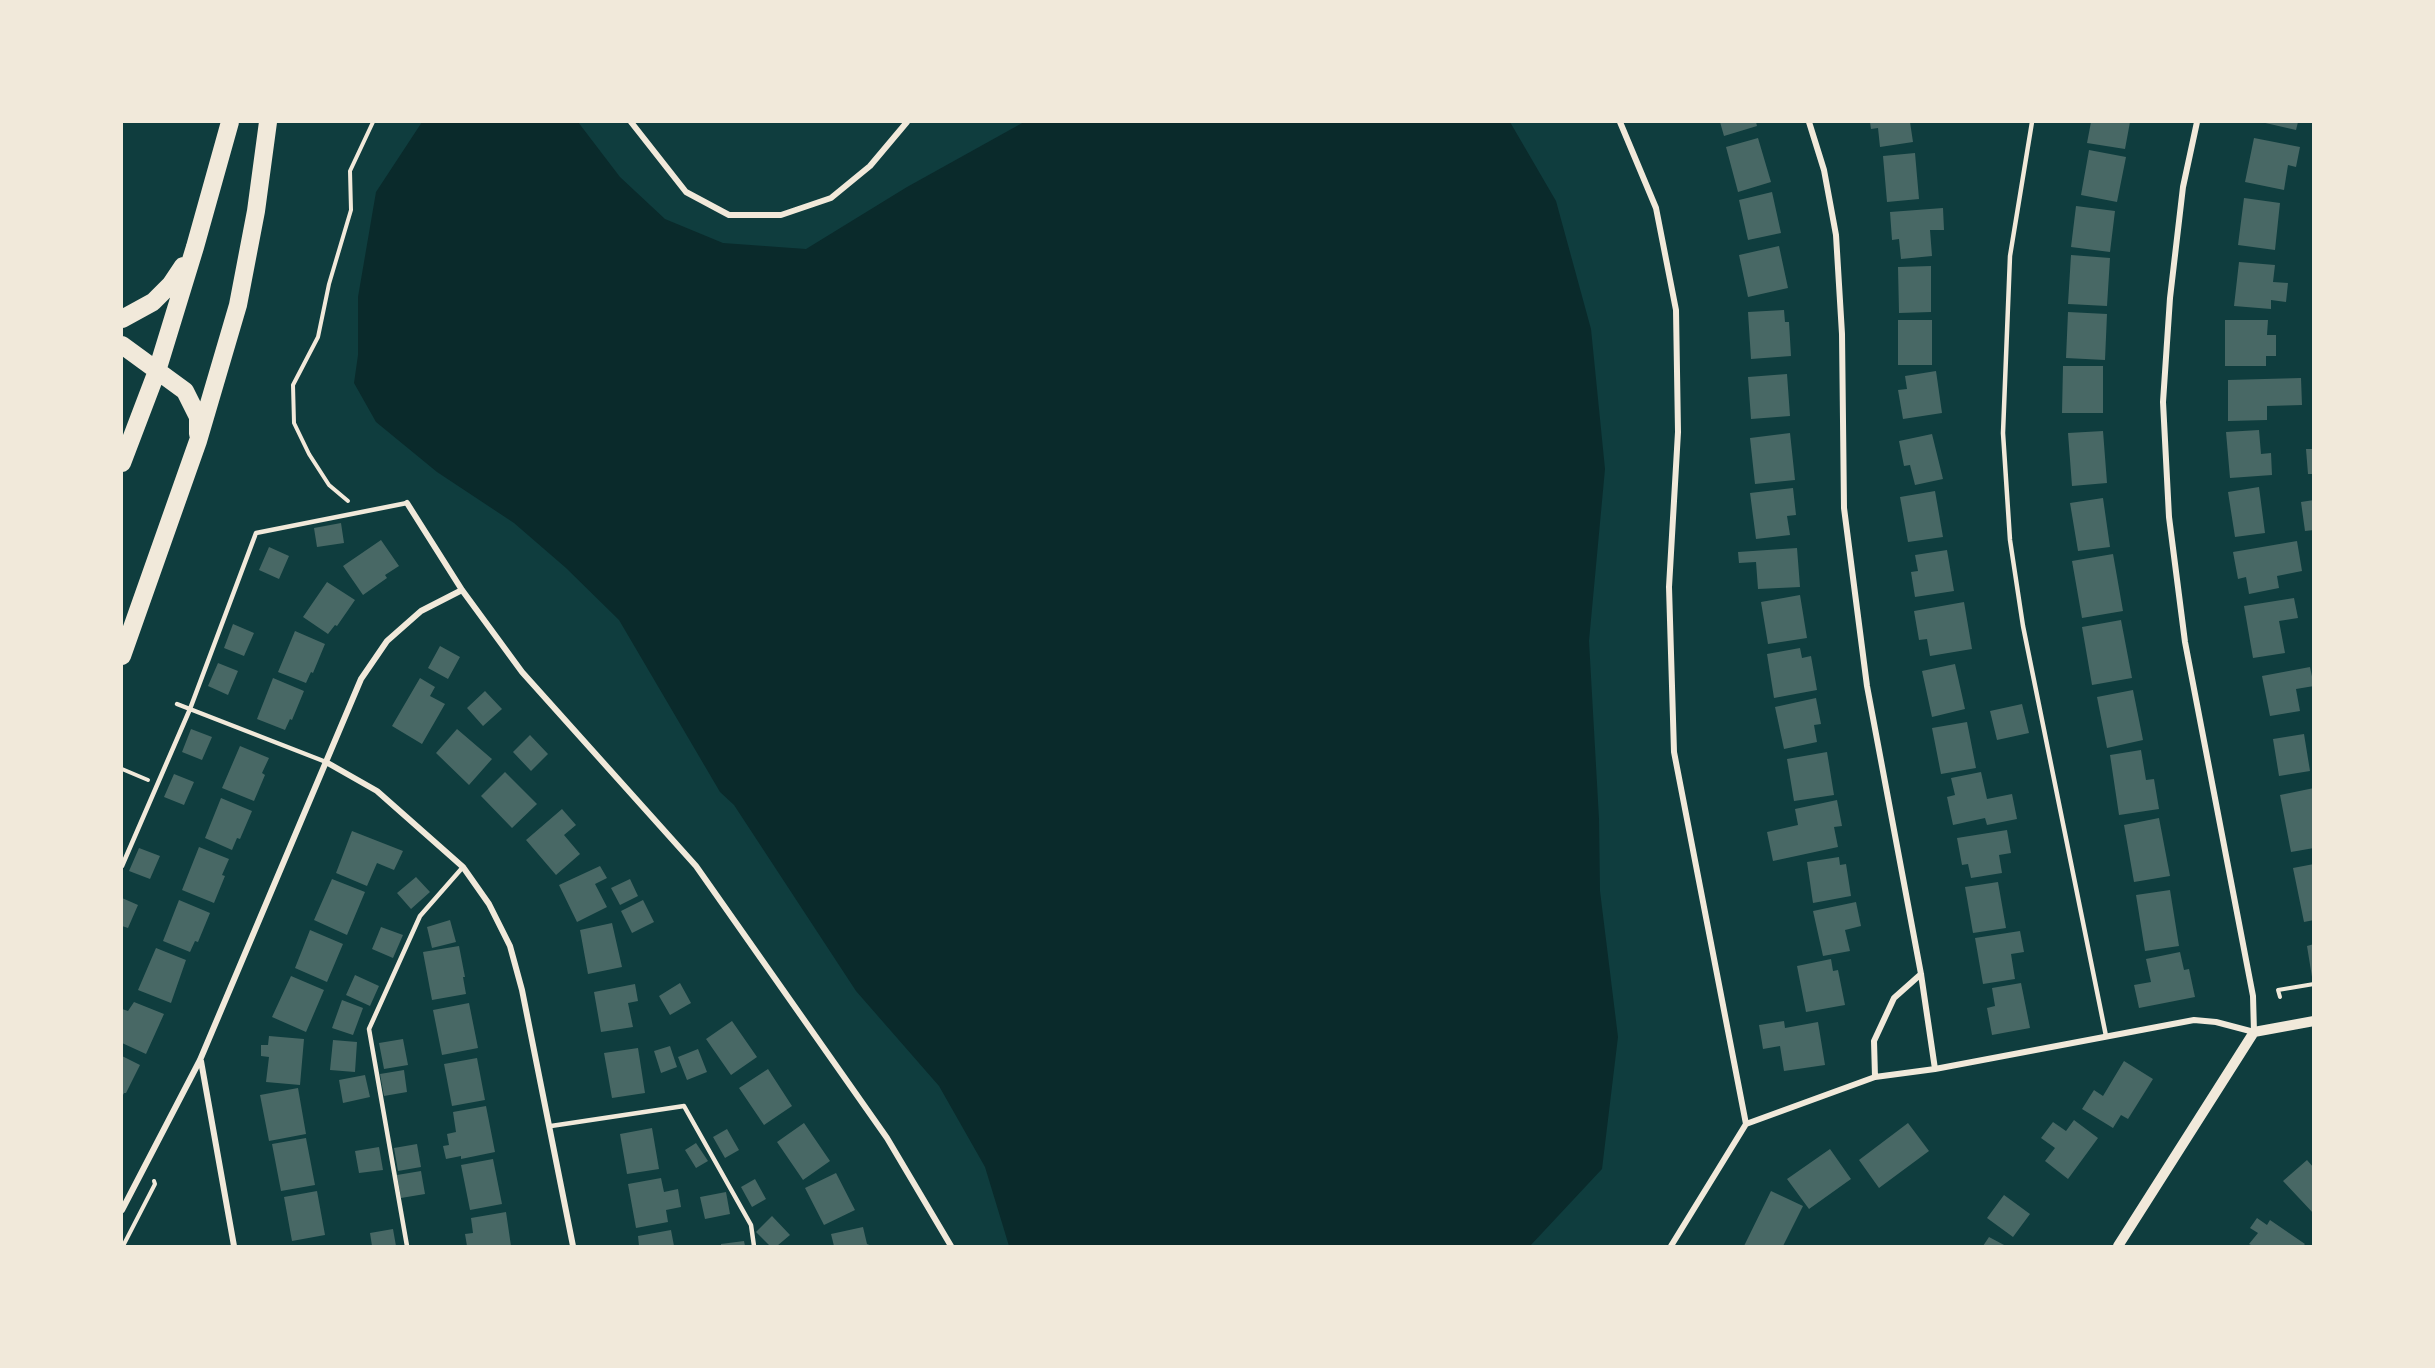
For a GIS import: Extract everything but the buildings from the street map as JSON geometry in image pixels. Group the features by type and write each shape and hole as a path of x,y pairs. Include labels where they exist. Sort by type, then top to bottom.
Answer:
{"highway":[{"path":"122,463 157,371 230,122"},
{"path":"122,656 198,441 238,305 256,211 268,122"},
{"path":"122,319 153,302 171,284 195,247"},
{"path":"122,345 185,391 198,417 198,441"}],"street":[{"path":"631,122 686,192 729,215 781,215 831,198 870,166 908,122"},
{"path":"1620,122 1656,207 1676,310 1678,432 1669,587 1674,752 1746,1124"},
{"path":"1809,122 1824,170 1836,235 1842,334 1844,508 1867,686 1921,974 1935,1070"},
{"path":"2118,1246 2254,1032 2253,996 2184,642 2169,517 2163,402 2170,298 2183,187 2197,122"},
{"path":"407,503 462,590 522,672 696,866 887,1138 951,1246"},
{"path":"122,1210 200,1060 361,679 387,641 420,611 462,590"},
{"path":"326,762 377,791 463,867 489,904 510,946 522,990 551,1126 573,1246"},
{"path":"1875,1077 1874,1041 1894,998 1921,974"},
{"path":"1671,1246 1746,1124 1875,1077 1935,1070 2194,1020 2216,1022 2254,1032 2313,1021"},
{"path":"200,1060 234,1246"}],"lane":[{"path":"2032,122 2010,256 2003,433 2010,540 2023,626 2106,1036"},
{"path":"122,867 190,709 256,533 407,503"},
{"path":"177,704 326,762"},
{"path":"407,1246 369,1029 420,916 463,867"},
{"path":"551,1126 684,1106 751,1225 754,1246"}],"path":[{"path":"361,512 330,485 309,454 294,423 294,385 318,337 329,284 351,210 350,171 373,122"},
{"path":"122,769 148,780 150,773"},
{"path":"2280,998 2278,990 2313,984"},
{"path":"123,1246 155,1184 151,1176"}],"water":[{"path":"422,122 578,122 620,177 665,219 723,243 806,249 907,187 1024,122 1510,122 1556,201 1591,329 1605,469 1589,641 1599,819 1600,891 1618,1037 1602,1169 1530,1246 1009,1246 985,1167 939,1086 856,991 734,805 720,792 619,620 566,568 514,523 437,472 376,422 354,383 358,355 358,297 376,192"}]}
